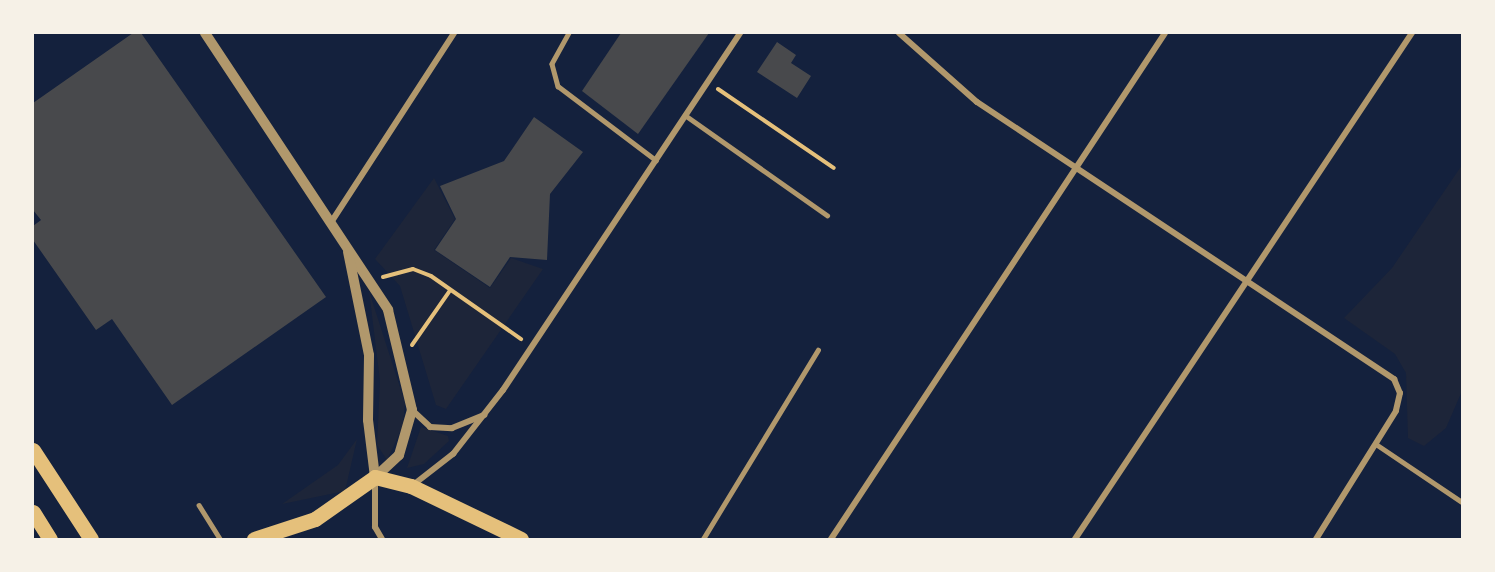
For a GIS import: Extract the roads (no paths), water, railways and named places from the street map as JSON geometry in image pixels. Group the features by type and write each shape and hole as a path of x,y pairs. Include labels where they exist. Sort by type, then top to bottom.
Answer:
{"main road":[{"path":"33,450 90,539"},
{"path":"254,539 315,519 375,477 411,486 521,539"},
{"path":"33,512 50,539"}],"street":[{"path":"206,33 348,252 373,281 401,349 412,410 399,455 375,477"},
{"path":"330,225 454,33"},
{"path":"411,486 453,454 484,414 740,33"},
{"path":"898,33 977,102 1394,379 1400,393 1396,411 1316,539"},
{"path":"831,539 1165,33"},
{"path":"1075,539 1412,33"},
{"path":"348,252 369,355 368,420 375,477 372,504 382,539"},
{"path":"412,410 430,427 453,428 484,414"}],"lane":[{"path":"569,33 552,64 558,86 656,160"},
{"path":"685,115 827,214"},
{"path":"704,539 818,350"},
{"path":"1376,444 1462,502"},
{"path":"199,505 220,539"}]}
